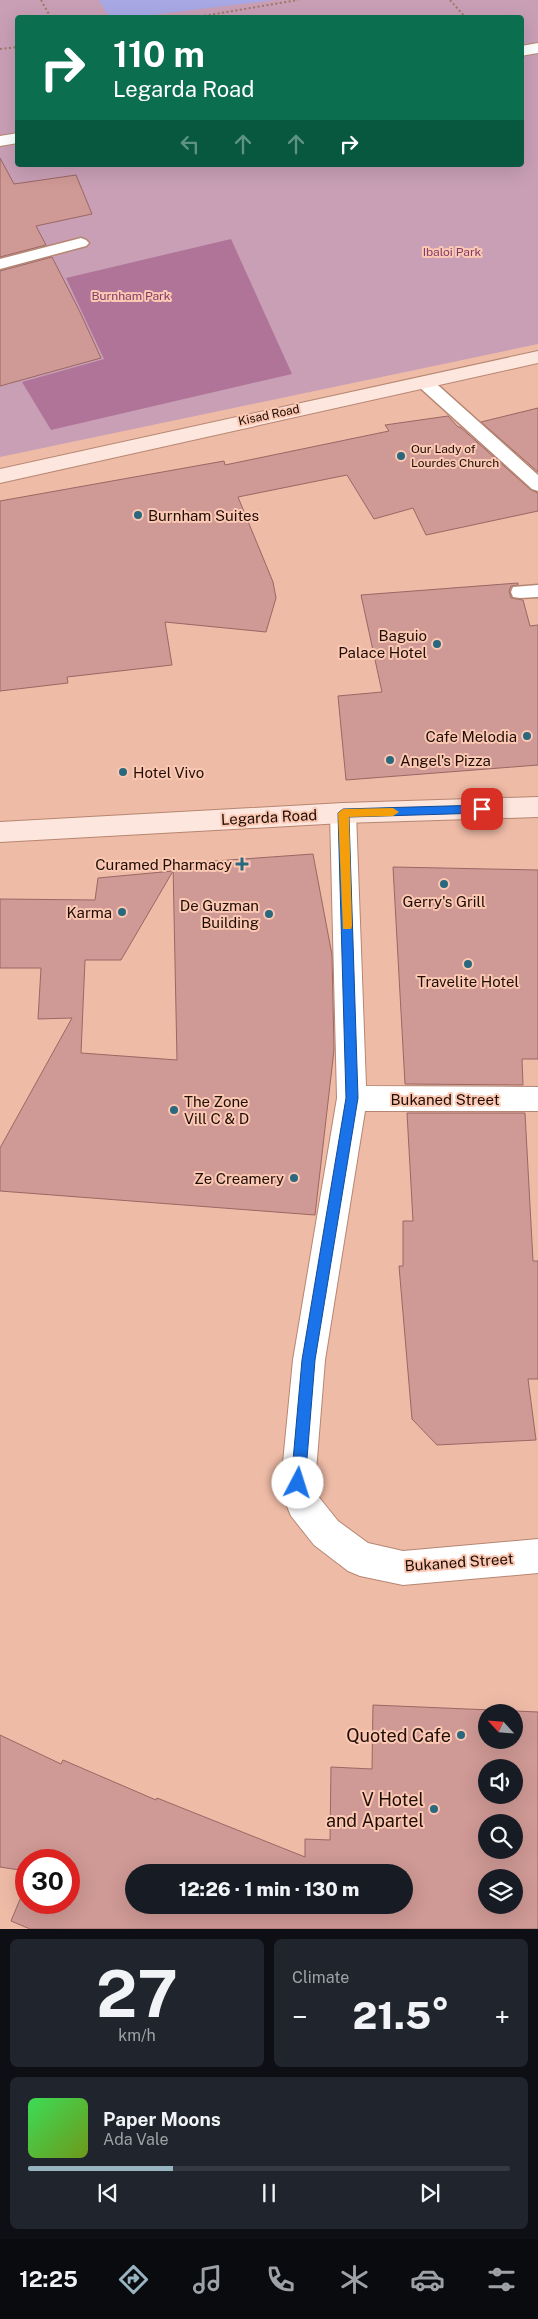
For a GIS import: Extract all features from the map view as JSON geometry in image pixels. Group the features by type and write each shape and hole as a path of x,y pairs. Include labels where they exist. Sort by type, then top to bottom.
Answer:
{"main road":[{"name":"Kisad Road","path":"0,476 538,357"},
{"name":"Legarda Road","path":"0,832 343,813 538,807"}],"street":[{"path":"524,50 538,48"},
{"path":"0,141 15,138"},
{"name":"Bukaned Street","path":"343,813 352,1098 309,1360 298,1483 303,1504 326,1533 360,1559 403,1568 538,1556"},
{"name":"Bukaned Street","path":"352,1098 538,1099"}],"lane":[{"path":"0,264 81,243"},
{"path":"424,382 538,485"}],"path":[{"path":"41,0 50,15"},
{"path":"209,15 298,0"},
{"path":"450,0 463,15"},
{"path":"0,49 15,47"}],"green space":[{"name":"Burnham Park","path":"0,0 538,0 538,344 0,457"},
{"path":"231,239 292,374 51,430 22,382 104,359 66,278"}],"water":[{"path":"99,0 274,0 151,15 108,15"}],"building":[{"path":"0,158 14,184 76,175 92,214 36,226 46,245 0,257"},
{"path":"52,257 101,358 0,386 0,271"},
{"path":"538,408 538,472 481,422"},
{"path":"448,416 458,427 531,490 538,493 538,511 426,535 413,508 374,519 347,475 238,497 273,582 276,598 266,632 165,622 172,665 67,677 68,683 0,691 0,501 224,461 225,465 389,431 385,425"},
{"name":"Baguio Palace Hotel","path":"518,583 518,585 511,586 509,591 511,598 523,600 530,626 538,625 538,765 346,780 338,696 382,692 361,595"},
{"path":"313,854 332,955 334,1050 315,1215 0,1191 0,1148 72,1018 38,1019 41,968 0,968 0,899 95,900 98,878 173,871 121,960 85,960 81,1053 177,1060 173,864"},
{"name":"Travelite Hotel","path":"393,867 538,870 538,1059 522,1059 523,1085 405,1084"},
{"path":"407,1113 525,1113 533,1261 538,1261 538,1379 528,1379 536,1440 437,1445 412,1419 399,1266 403,1266 403,1221 413,1221"},
{"path":"373,1705 478,1709 478,1749 523,1749 523,1711 538,1712 538,1929 30,1929 11,1921 15,1911 15,1914 80,1914 80,1849 15,1849 15,1869 0,1867 0,1735 61,1764 63,1760 156,1800 157,1798 305,1857 305,1839 330,1840 331,1767 372,1769"}],"slow traffic":[{"path":"347,926 343,813 393,812"}],"place":[{"name":"Our Lady of Lourdes Church","path":"401,456"},
{"name":"Burnham Suites","path":"138,515"},
{"name":"Baguio Palace Hotel","path":"437,644"},
{"name":"Cafe Melodia","path":"527,736"},
{"name":"Angel's Pizza","path":"390,760"},
{"name":"Hotel Vivo","path":"123,772"},
{"name":"Curamed Pharmacy","path":"242,864"},
{"name":"Gerry's Grill","path":"444,884"},
{"name":"Karma","path":"122,912"},
{"name":"De Guzman Building","path":"269,914"},
{"name":"Travelite Hotel","path":"468,964"},
{"name":"The Zone Vill C & D","path":"174,1110"},
{"name":"Ze Creamery","path":"294,1178"},
{"name":"Quoted Cafe","path":"461,1735"},
{"name":"V Hotel and Apartel","path":"434,1809"}],"route":[{"path":"298,1483 309,1360 352,1098 343,813 482,809"}],"park label":[{"name":"Ibaloi Park","path":"452,252"}]}
